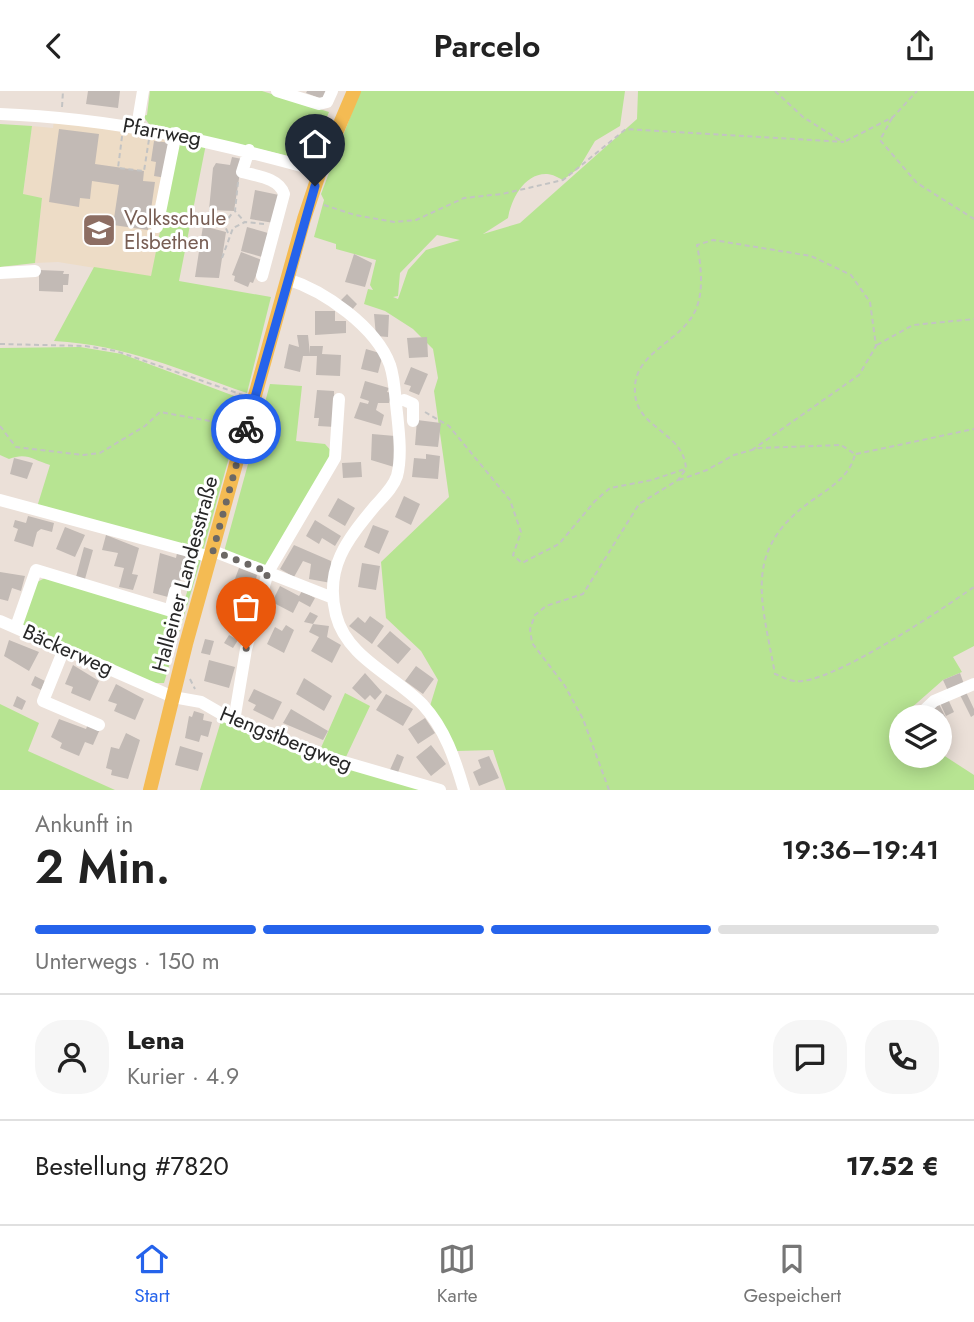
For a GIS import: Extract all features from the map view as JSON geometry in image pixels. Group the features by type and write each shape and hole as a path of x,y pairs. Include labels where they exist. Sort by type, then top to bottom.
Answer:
{"main road":[{"name":"Halleiner Landesstraße","path":"150,790 287,279 320,171 354,91"}],"street":[{"path":"137,127 143,91"},
{"path":"277,91 319,104 327,102 332,91"},
{"name":"Pfarrweg","path":"0,114 61,116 176,133 249,150 320,171"},
{"path":"157,227 176,133"},
{"path":"249,150 242,172 272,181 282,188 283,200 262,276"},
{"path":"0,273 35,271"},
{"path":"287,279 322,293 339,306 380,347 392,371 398,423 397,477 389,491 338,554 333,598 342,631 354,648 420,702 439,727 464,790"},
{"path":"234,721 246,649 268,572 335,458 339,399"},
{"path":"409,402 413,421"},
{"path":"0,500 212,554 268,572 333,598"},
{"path":"16,627 36,570 174,612 175,591"},
{"name":"Bäckerweg","path":"0,621 173,697"},
{"path":"64,649 43,701 99,725"},
{"path":"930,705 974,684"},
{"name":"Hengstbergweg","path":"173,697 201,702 234,721 344,764 440,790"}],"path":[{"path":"61,116 63,91"},
{"path":"775,91 803,117 844,142"},
{"path":"917,91 893,117 880,140 917,183 974,219"},
{"path":"310,201 355,215 394,222 416,220 464,198 502,194 563,180 626,129 844,142 893,117"},
{"path":"123,129 150,133 144,171 118,167 123,129"},
{"path":"242,172 235,196 235,211 245,222 276,226"},
{"path":"229,233 224,224 229,213 235,211"},
{"path":"222,258 229,233 245,222"},
{"path":"686,469 680,447 643,418 635,403 635,385 639,369 671,340 696,310 700,291 697,245 713,240 811,256 851,275 870,302 876,346"},
{"path":"609,790 583,719 565,686 533,643 530,629 535,615 545,606 583,594 639,504 678,480 752,450 859,375 876,346 913,325 974,319"},
{"path":"0,344 85,346 116,351 254,399"},
{"path":"409,402 449,426 510,500 521,532 513,555 522,563 559,544 595,501 610,488 652,480 686,469"},
{"path":"0,426 16,447 83,455 100,453 145,426 160,412 239,427"},
{"path":"752,450 841,445 855,454 974,429"},
{"path":"855,454 853,465 832,487 797,510 779,528 763,558 762,605 775,674 796,682 839,672 925,617 951,606 974,587"},
{"path":"678,480 686,469"},
{"path":"188,678 196,691"}],"shaded area":[{"name":"Volksschule Elsbethen","path":"54,119 179,138 151,277 58,262 35,263 42,198 23,195 32,126 53,128"}],"green space":[{"path":"150,91 262,91 329,112 311,156 302,159 149,124 143,116 147,115"},
{"path":"360,91 625,91 620,126 595,141 579,168 563,180 547,174 532,178 520,189 508,218 483,234 520,223 637,119 638,91 974,91 974,646 953,657 962,672 943,680 915,705 889,705 889,768 952,768 952,761 974,775 974,790 506,790 493,750 457,751 430,706 438,680 421,651 386,618 381,562 449,497 434,391 438,378 433,349 413,329 385,311 364,304 368,289 373,290 370,285 376,260 336,249 336,244 314,237 324,200 321,194","holes":["437,235 460,240 426,250 408,270 398,299 393,297 398,296 400,273"]},
{"path":"0,124 32,126 23,194 42,198 35,263 0,267"},
{"path":"179,138 206,144 179,281 271,297 247,393 129,353 80,343 54,341 94,267 151,276"},
{"path":"80,347 122,354 245,400 203,551 37,507 50,465 25,457 9,459 0,455 0,348"},
{"path":"270,384 302,386 296,441 325,444 333,453 269,563 263,566 225,551 225,548"},
{"path":"198,557 201,559 164,683 152,683 22,626 37,582 47,577 179,618"},
{"path":"345,693 370,706 345,759 320,750"},
{"path":"0,704 39,723 28,751 115,790 0,790"},
{"path":"221,721 304,753 429,790 200,790"}],"building":[{"path":"88,91 120,91 118,108 86,104"},
{"path":"329,91 325,100 306,93"},
{"path":"59,129 99,134 95,164 144,171 143,181 155,182 148,230 113,225 119,185 92,181 90,199 80,198 79,207 49,202"},
{"path":"154,141 172,143 166,178 154,176 156,162 151,161"},
{"path":"232,157 242,159 234,211 209,210 213,168 216,163 230,165"},
{"path":"255,190 279,195 274,223 250,219"},
{"path":"203,226 226,232 219,278 195,277"},
{"path":"247,227 268,233 262,257 241,251"},
{"path":"241,252 262,260 253,283 250,282 248,287 234,281 235,276 232,275"},
{"path":"354,254 372,263 365,287 345,282"},
{"path":"39,270 64,271 63,274 69,274 68,285 63,285 63,292 39,291"},
{"path":"347,294 357,304 351,311 340,301"},
{"path":"315,311 335,311 335,321 346,321 346,333 315,335"},
{"path":"374,314 389,315 388,337 376,336"},
{"path":"297,335 308,335 310,354 310,346 323,346 322,354 341,355 340,376 316,375 317,356 303,356 300,372 284,368 289,344 299,347"},
{"path":"427,337 428,357 409,358 407,338"},
{"path":"366,349 383,354 378,373 361,369"},
{"path":"411,367 428,374 419,395 409,391 411,386 404,384"},
{"path":"365,381 389,388 387,392 392,393 389,403 378,403 376,410 384,415 381,426 354,418 360,402 368,404 369,401 360,398"},
{"path":"317,390 334,391 335,427 318,426 319,418 314,418"},
{"path":"417,420 441,423 438,447 415,445"},
{"path":"372,434 395,436 394,467 371,460"},
{"path":"426,454 440,456 438,479 412,477 414,458 426,459"},
{"path":"14,458 33,463 27,479 10,474"},
{"path":"361,462 362,477 343,478 342,463"},
{"path":"404,496 420,504 411,525 395,517"},
{"path":"338,498 355,508 345,526 328,516"},
{"path":"28,516 54,523 52,532 41,529 37,532 33,547 14,541 18,529 13,527 15,520 26,523"},
{"path":"315,520 341,536 335,546 322,538 319,544 306,536"},
{"path":"373,525 389,531 379,554 364,547"},
{"path":"65,527 85,535 75,557 56,549"},
{"path":"106,535 139,548 132,574 138,575 133,590 119,587 124,568 114,566 118,553 102,550"},
{"path":"294,545 331,561 331,583 309,579 311,564 303,561 294,577 280,569"},
{"path":"84,547 93,550 85,579 76,577"},
{"path":"160,553 176,558 177,553 187,556 179,585 172,583 168,597 153,593"},
{"path":"362,563 380,566 376,590 358,587"},
{"path":"239,568 257,575 244,628 223,623 230,597 236,599 239,589 232,587"},
{"path":"0,572 25,576 21,591 12,588 8,601 0,599"},
{"path":"280,586 299,596 302,591 315,598 310,607 299,601 293,613 272,602"},
{"path":"310,612 318,616 313,624 304,622"},
{"path":"370,616 384,626 372,644 349,626 358,617 365,623"},
{"path":"313,624 329,626 327,637 341,645 332,663 311,651 319,637 309,632"},
{"path":"286,625 294,630 284,653 267,644 275,627 282,631"},
{"path":"390,631 411,649 398,664 377,646"},
{"path":"229,635 238,640 233,648 224,643"},
{"path":"205,639 214,641 210,655 201,653"},
{"path":"9,640 39,652 29,671 4,656"},
{"path":"209,660 235,667 229,688 204,681"},
{"path":"73,665 99,681 90,701 71,693 73,687 65,684"},
{"path":"416,666 434,679 423,694 405,681"},
{"path":"365,673 382,692 375,700 370,695 365,700 352,688"},
{"path":"960,673 964,684 948,691 943,680"},
{"path":"35,676 45,681 41,690 31,685"},
{"path":"304,678 332,696 324,711 296,694"},
{"path":"116,684 144,699 135,720 114,711 117,704 108,701"},
{"path":"254,689 282,702 273,720 253,710 256,705 248,701"},
{"path":"966,692 974,709 974,715 971,717 960,695"},
{"path":"386,694 413,709 403,726 376,710"},
{"path":"17,696 26,701 22,710 13,706"},
{"path":"948,699 951,705 941,705 940,703"},
{"path":"291,709 328,731 323,740 283,723"},
{"path":"194,711 204,714 203,720 212,722 208,737 201,735 199,742 185,738 189,716 192,717"},
{"path":"425,718 435,733 418,744 408,729"},
{"path":"59,719 86,729 88,724 100,729 93,745 85,742 79,756 60,748 62,743 51,737"},
{"path":"126,733 140,740 128,779 111,775 112,770 106,768 111,747 119,749"},
{"path":"431,745 446,764 431,776 416,757"},
{"path":"180,746 203,753 198,771 175,765"},
{"path":"397,754 404,757 397,775 389,772"},
{"path":"489,756 499,778 479,786 473,772 481,768 478,760"}],"way so far":[{"path":"246,429 213,551 268,572 246,649"}],"place":[{"name":"Volksschule Elsbethen","path":"99,230"}],"route":[{"path":"246,429 315,186"}]}
